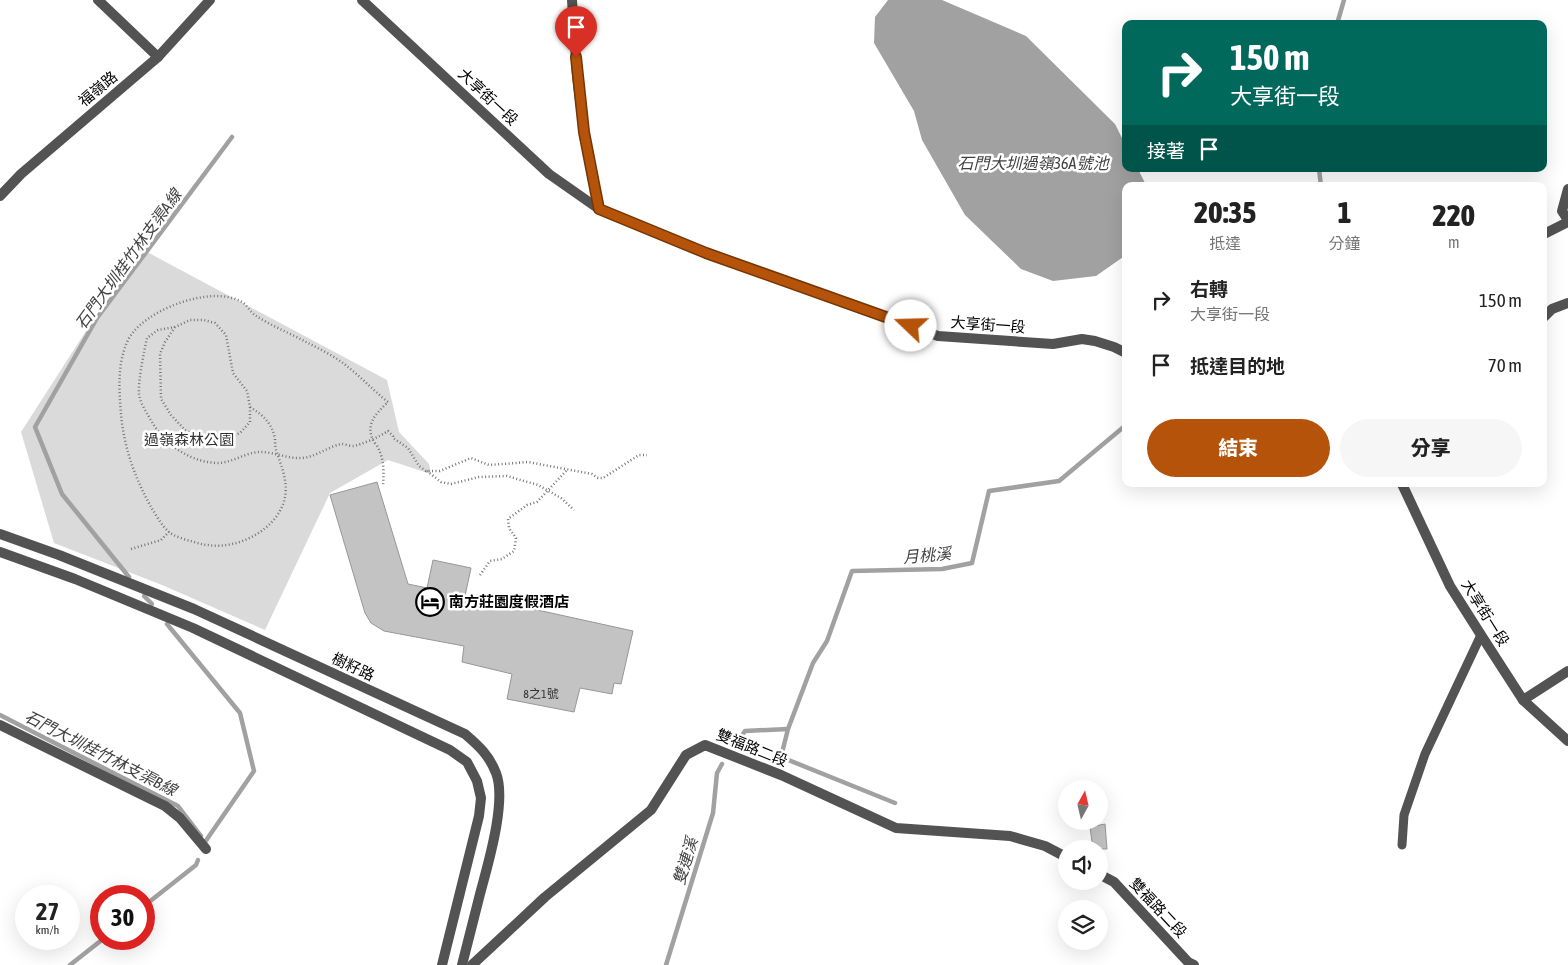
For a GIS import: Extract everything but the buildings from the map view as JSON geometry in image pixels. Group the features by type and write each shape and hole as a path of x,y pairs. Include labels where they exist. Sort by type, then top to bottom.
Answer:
{"street":[{"path":"98,0 158,57"},
{"name":"福嶺路","path":"0,196 21,174 158,57 210,0"},
{"name":"大享街一段","path":"362,0 549,174 599,209 706,253 938,336 1053,344 1082,339 1096,341 1122,351"},
{"path":"572,0 577,76 584,132 599,209"},
{"path":"1547,232 1568,221 1562,211 1568,189"},
{"path":"1547,314 1568,303"},
{"name":"大享街一段","path":"1403,487 1450,586 1523,700 1568,742"},
{"name":"樹籽路","path":"0,534 59,555 246,632 300,659 465,734 484,751 496,774 499,805 492,849 462,965"},
{"path":"0,552 75,579 193,628 443,746 467,762 477,781 481,798 479,816 442,965"},
{"path":"1523,700 1568,671"},
{"path":"0,725 164,806 180,818 206,849"},
{"name":"雙福路二段","path":"472,965 545,898 651,810 686,755 705,745 781,775 896,828 1010,836 1045,846 1058,853"},
{"name":"雙福路二段","path":"1108,879 1114,882 1181,955 1194,965"}],"lane":[{"path":"1402,844 1404,815 1425,754 1481,634"}],"path":[{"path":"250,407 262,415 271,425 275,448 286,483 283,506 270,525 261,532 224,545 208,546 169,532 156,516 142,490 130,460 123,433 119,394 120,364 128,339 140,324 160,312 196,298 221,296 242,302 255,315 347,366 388,402 372,418 370,428 372,439 380,451 384,471 383,486"},
{"path":"175,327 160,354 161,399 171,415 185,430 199,438 221,440 240,433 250,422 250,407 246,391 233,373 226,335 215,323 204,320 190,320 175,327 158,330 148,338 145,348 139,394 143,407 154,427 167,442 185,454 218,463 232,461 255,452 270,452 301,458 342,444 354,446 382,436 388,431 393,438 408,448 419,466 441,482 451,484 479,477 507,476 538,485 561,498 574,510"},
{"path":"426,471 440,471 470,458 489,465 528,462 603,478 638,455 646,455"},
{"path":"480,575 490,561 502,559 514,551 516,538 509,528 508,520 527,505 537,502 567,469"},
{"path":"131,549 161,540 169,532"}],"green space":[{"name":"過嶺森林公園","path":"147,252 387,380 399,432 429,464 431,474 388,460 330,493 265,630 162,585 54,543 21,432 93,320"}],"water":[{"name":"石門大圳過嶺36A號池","path":"888,0 942,0 1026,36 1115,124 1122,138 1122,172 1140,172 1144,182 1122,182 1122,258 1096,276 1053,281 1021,269 965,215 922,140 914,111 874,43 875,17"}],"waterway":[{"name":"月桃溪","path":"1338,20 1344,0"},
{"name":"石門大圳桂竹林支渠A線","path":"129,577 62,494 35,427 97,318 232,137"},
{"name":"月桃溪","path":"1319,172 1321,182"},
{"name":"月桃溪","path":"895,803 781,757 788,729 813,663 827,641 852,571 942,569 972,563 989,491 1059,481 1122,428"},
{"name":"石門大圳桂竹林支渠A線","path":"144,596 152,604"},
{"name":"石門大圳桂竹林支渠A線","path":"167,624 240,713 254,771 205,842"},
{"name":"石門大圳桂竹林支渠B線","path":"0,715 178,806 201,836"},
{"name":"雙連溪","path":"736,744 745,731 788,729"},
{"name":"雙連溪","path":"666,965 713,813 717,773 722,764"},
{"path":"155,897 196,865 198,860"},
{"path":"70,965 90,949"}],"place":[{"name":"南方莊園度假酒店","path":"430,602"}],"route":[{"path":"576,57 584,132 599,209 706,253 911,326"}]}
